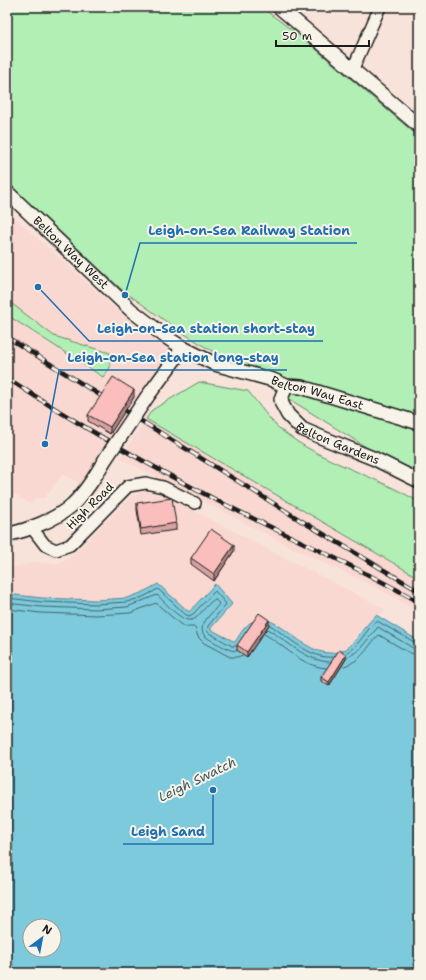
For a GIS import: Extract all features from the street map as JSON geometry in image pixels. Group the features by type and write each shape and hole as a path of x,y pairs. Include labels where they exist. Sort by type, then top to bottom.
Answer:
{"street":[{"path":"280,7 419,126"},
{"path":"352,68 380,7"},
{"name":"Belton Way West","path":"7,192 132,310 166,337 183,348 215,364"},
{"path":"7,535 32,528 54,517 71,506 90,484 147,397 183,348"},
{"name":"Belton Way East","path":"215,364 273,380 286,386 301,387 419,423"},
{"name":"Belton Gardens","path":"286,386 281,399 282,404 288,415 302,429 375,460 419,481"},
{"name":"High Road","path":"32,528 45,545 56,550 70,545 128,486 146,483 163,486 195,503"}],"shaded area":[{"path":"11,214 122,314 169,350 140,400 84,486 63,474 45,498 36,498 31,505 15,494 7,504 7,315 103,377 110,368 110,352 54,336 7,300 7,218"},
{"path":"146,419 419,578 419,612 379,589 287,545 120,458"},
{"path":"145,491 163,495 385,609 379,616 376,615 353,644 341,651 323,653 311,648 276,624 246,626 235,642 210,629 189,612 141,593 127,598 96,600 42,598 7,594 7,569 34,562 57,564 71,556 130,497"}],"green space":[{"path":"7,7 261,7 304,39 419,137 419,480 175,328 121,289 7,182"},
{"path":"7,300 54,336 110,353 110,368 103,377 7,315"},
{"path":"199,382 248,391 277,426 297,441 331,460 385,484 419,502 419,578 146,419 152,410"}],"water":[{"name":"Leigh Swatch","path":"158,584 189,612 215,584 232,604 210,629 235,642 241,632 250,623 261,619 282,628 306,645 318,651 332,653 349,647 376,615 419,641 419,973 7,973 7,594 42,598 96,600 127,598 141,593"}],"building":[{"path":"113,377 134,390 110,427 88,415"},
{"path":"172,498 176,523 141,529 137,503"},
{"path":"211,529 234,545 214,574 191,558"},
{"path":"259,613 269,620 247,652 237,645"},
{"path":"339,650 346,655 329,682 321,677"}],"railway":[{"path":"7,337 300,520 419,591"},
{"path":"7,378 60,412 168,475 371,576 419,602"}],"place":[{"name":"Leigh-on-Sea station short-stay","path":"38,287"},
{"name":"Leigh-on-Sea Railway Station","path":"125,295"},
{"name":"Leigh-on-Sea station long-stay","path":"45,444"},
{"name":"Leigh Sand","path":"213,790"}]}
